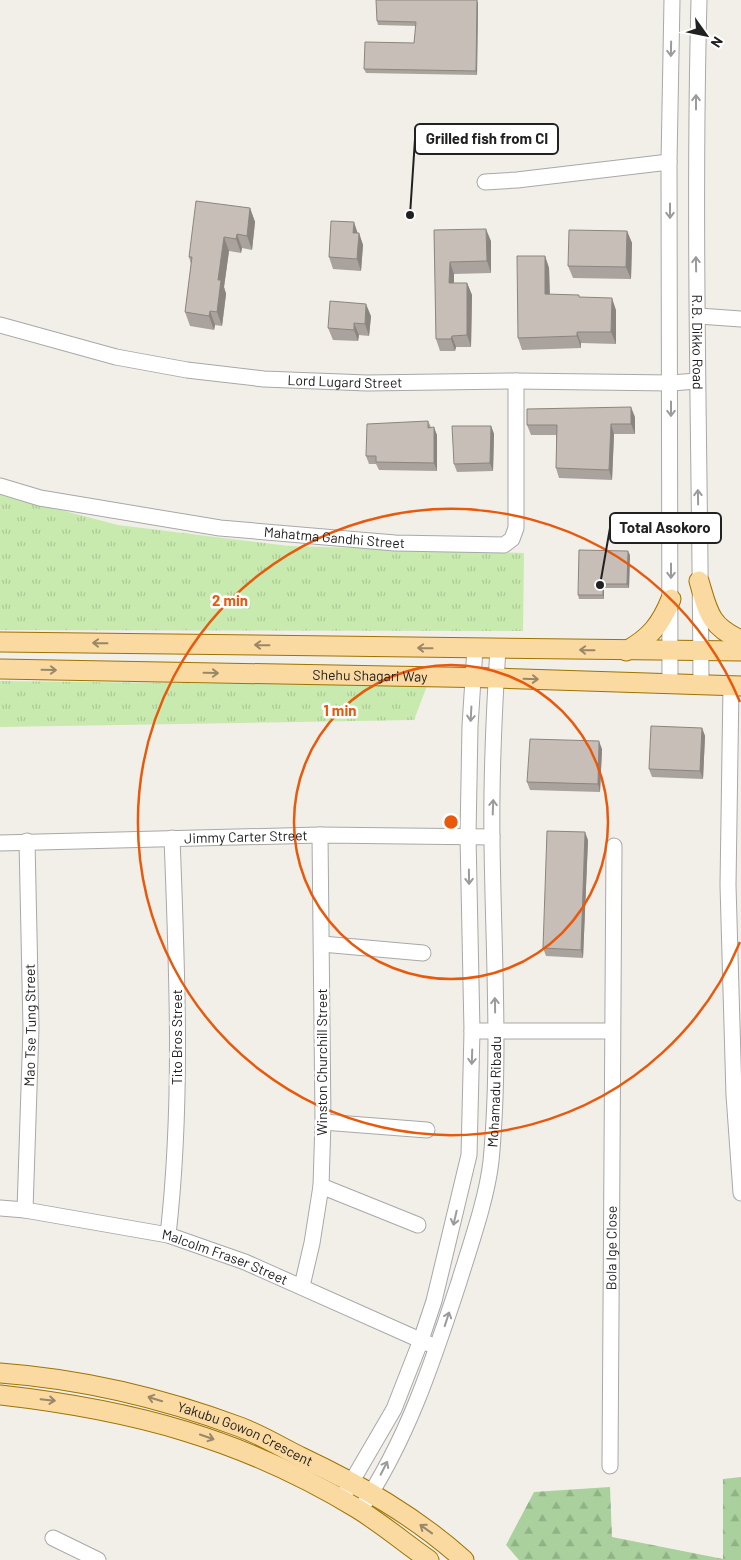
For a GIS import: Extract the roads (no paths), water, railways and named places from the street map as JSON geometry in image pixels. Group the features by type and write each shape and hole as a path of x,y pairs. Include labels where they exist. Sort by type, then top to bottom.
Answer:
{"main road":[{"path":"700,581 707,611 714,623 721,630 741,640"},
{"path":"626,651 650,634 663,618 671,599"},
{"name":"Shehu Shagari Way","path":"0,642 670,652 741,651"},
{"name":"Shehu Shagari Way","path":"0,670 496,678 736,686"},
{"name":"Yakubu Gowon Crescent","path":"0,1373 70,1380 140,1395 242,1428 372,1492 422,1526 464,1560"},
{"name":"Yakubu Gowon Crescent","path":"0,1395 58,1402 188,1431 250,1454 360,1510 429,1560"}],"street":[{"name":"R.B. Dikko Road","path":"670,684 671,383 669,162 672,0"},
{"name":"R.B. Dikko Road","path":"699,0 696,194 699,316 697,381 701,685"},
{"path":"485,182 669,162"},
{"path":"699,316 741,318"},
{"name":"Lord Lugard Street","path":"0,325 116,357 187,370 264,380 367,383 516,381 671,383 697,381"},
{"name":"Mahatma Gandhi Street","path":"0,486 40,498 220,528 395,543 504,545 512,539 516,528 516,381"},
{"name":"Mohamadu Ribadu","path":"342,1500 394,1408 421,1340 434,1301 469,1155 472,1031 468,836 472,678 475,648"},
{"name":"Mohamadu Ribadu","path":"360,1510 372,1492 412,1414 438,1347 472,1240 491,1163 496,1030 492,837 498,648"},
{"path":"736,686 728,885 734,1095 741,1193"},
{"name":"Jimmy Carter Street","path":"0,843 320,835 492,837"},
{"name":"Winston Churchill Street","path":"302,1286 312,1243 321,1186 324,1122 320,835"},
{"name":"Tito Bros Street","path":"168,1234 173,1187 178,1090 172,838"},
{"name":"Mao Tse Tung Street","path":"25,1210 31,1028 27,842"},
{"name":"Bola Ige Close","path":"610,1466 614,846"},
{"path":"322,944 423,953"},
{"path":"472,1031 612,1031"},
{"path":"324,1122 427,1130"},
{"path":"321,1186 418,1225"},
{"name":"Malcolm Fraser Street","path":"0,1208 25,1210 168,1234 245,1262 438,1347"},
{"path":"53,1538 98,1560"}],"place":[{"name":"Grilled fish from CI","path":"410,215"},
{"name":"Total Asokoro","path":"600,585"}]}
